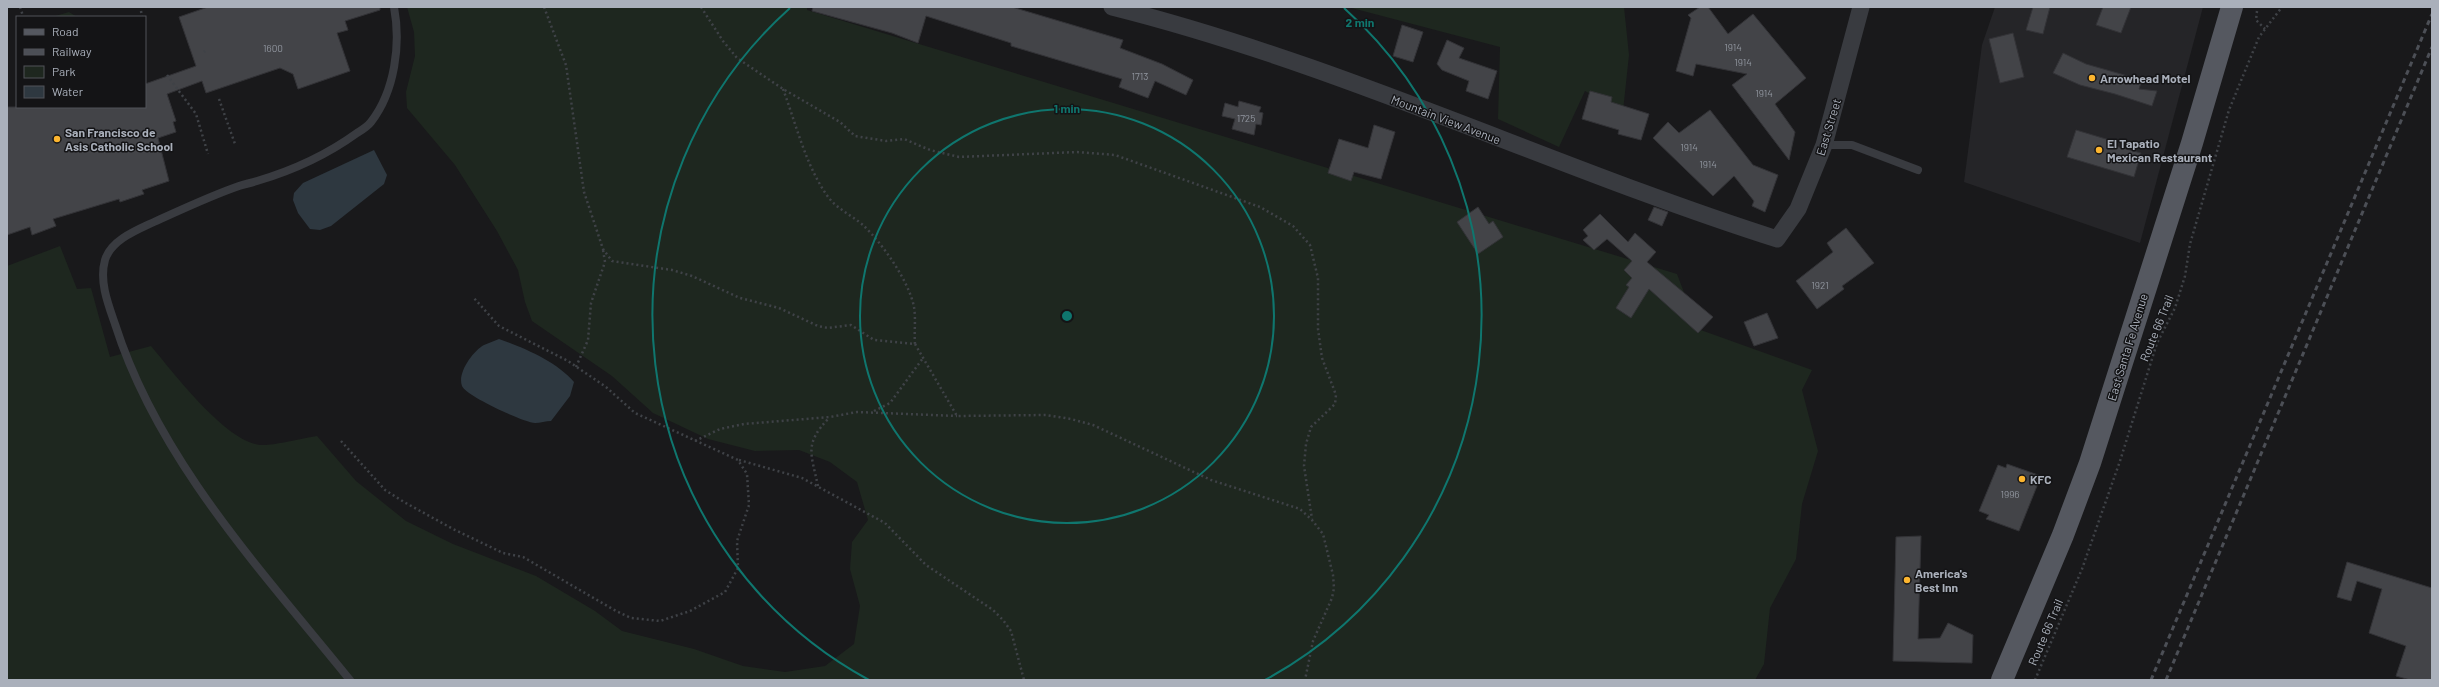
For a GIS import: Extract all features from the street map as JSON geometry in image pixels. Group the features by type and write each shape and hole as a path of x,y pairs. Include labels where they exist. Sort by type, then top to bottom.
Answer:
{"main road":[{"name":"East Santa Fe Avenue","path":"2002,680 2063,535 2090,463 2192,143 2232,7"}],"street":[{"name":"Mountain View Avenue","path":"1112,7 1155,18 1312,68 1698,214 1778,240"},
{"name":"East Street","path":"1778,240 1798,209 1824,145 1861,7"}],"lane":[{"path":"350,680 213,508 177,453 141,391 126,357 106,298 104,267 107,254 115,244 141,229 202,200 256,182 318,156 344,142 371,123 387,93 395,64 394,7"},
{"path":"1824,145 1852,144 1918,170"}],"path":[{"path":"20,7 23,16"},
{"path":"544,7 566,66 584,192 603,249 605,262 591,303 588,340 576,367"},
{"path":"701,7 723,41 737,58 783,89 840,122 848,131 856,136 886,141 904,139 930,150 959,157 1077,152 1115,155 1260,207 1293,226 1310,245 1318,278 1318,329 1322,358 1336,395 1335,404 1311,427 1306,444 1304,466 1312,520"},
{"name":"Route 66 Trail","path":"2035,680 2082,569 2120,461 2157,343 2175,308 2185,276 2190,244 2229,110 2259,37 2282,7"},
{"path":"142,11 142,16"},
{"path":"2257,11 2256,20 2265,29"},
{"path":"167,75 196,114 208,154"},
{"path":"783,89 810,166 826,194 834,205 861,224 873,236 908,287 914,308 915,344 957,416"},
{"path":"219,99 235,144"},
{"path":"603,249 612,261 672,270 692,276 740,298 779,308 818,326 851,325 874,340 915,344"},
{"path":"474,297 499,326 576,367 606,387 635,413 738,460 802,478 885,523 926,565 1003,620 1011,631 1024,680"},
{"path":"870,412 880,410 890,403 923,358"},
{"path":"695,441 720,429 744,424 830,418 857,412 957,416 1046,415 1093,425 1211,480 1300,509 1312,520 1323,534 1333,575 1334,588 1332,598 1314,641 1305,680"},
{"path":"818,486 810,448 819,428 830,418"},
{"path":"341,441 385,490 404,502 453,529 503,553 523,557 616,611 631,618 660,621 690,611 725,592 738,568 737,541 749,505 746,474 738,460"}],"shaded area":[{"path":"1995,7 2203,7 2140,243 1964,182 1982,45"}],"green space":[{"path":"407,7 807,7 807,10 1677,274 1698,329 1812,370 1802,390 1818,451 1802,504 1796,559 1770,608 1764,664 1755,680 7,680 7,266 60,246 77,289 91,288 110,357 151,346 186,388 231,432 246,441 260,445 317,436 356,481 406,521 453,544 536,576 595,611 622,631 694,649 743,666 785,672 825,666 854,644 860,606 850,569 852,542 868,520 857,482 830,462 799,450 755,451 708,439 653,413 612,376 532,321 525,302 518,270 497,231 455,165 407,108 406,92 415,56 414,32"},
{"path":"1348,7 1624,7 1629,55 1623,111 1585,91 1559,147 1498,119 1500,47"},
{"path":"69,12 75,16 55,16"}],"water":[{"path":"374,150 387,175 384,184 331,226 320,230 310,229 298,213 293,200 294,193 303,183"},
{"path":"499,339 539,356 567,374 574,382 570,396 551,421 535,423 529,422 484,402 473,396 462,386 462,375 471,357 484,345"}],"building":[{"path":"208,7 380,7 380,10 345,21 348,30 337,33 350,71 298,89 293,74 280,68 206,93 202,81 167,94 176,121 173,122 176,132 158,138 169,181 142,190 144,194 120,202 119,199 53,219 56,226 32,235 30,227 7,235 7,107 146,108 146,84 196,66 179,17"},
{"path":"813,7 1012,7 1123,40 1120,48 1162,64 1193,80 1186,95 1155,81 1148,98 1119,87 1122,79 1011,46 1011,43 926,16 918,43 892,33 812,11"},
{"path":"1700,7 1708,7 1728,34 1753,14 1806,78 1775,104 1795,132 1789,160 1732,85 1747,74 1696,64 1693,76 1676,71 1691,18 1688,15"},
{"path":"2033,7 2050,7 2043,34 2026,30"},
{"path":"2103,7 2131,7 2121,33 2096,25"},
{"path":"1402,25 1423,32 1413,62 1393,56"},
{"path":"2013,33 2024,77 2000,83 1989,39"},
{"path":"1447,40 1464,48 1459,58 1497,71 1488,99 1466,91 1469,81 1442,70 1437,64"},
{"name":"Arrowhead Motel","path":"2063,53 2086,64 2142,80 2139,89 2157,91 2152,106 2080,85 2053,73"},
{"path":"1590,91 1612,97 1611,102 1649,114 1641,140 1618,134 1619,130 1582,119"},
{"path":"1239,101 1261,107 1259,112 1263,113 1261,125 1256,124 1254,135 1232,129 1235,119 1222,116 1225,103 1238,107"},
{"path":"1710,110 1753,165 1778,175 1765,212 1752,206 1754,201 1734,176 1713,196 1653,138 1668,122 1679,133"},
{"path":"1374,125 1395,132 1381,179 1354,172 1351,181 1328,173 1339,139 1368,148"},
{"path":"2076,130 2116,142 2115,146 2141,153 2134,177 2067,157"},
{"path":"1478,207 1489,224 1493,221 1503,237 1478,254 1457,222"},
{"path":"1654,207 1668,212 1662,226 1648,220"},
{"path":"1600,214 1628,242 1635,233 1656,252 1647,262 1713,317 1698,333 1649,289 1631,318 1616,308 1629,287 1626,285 1632,278 1624,270 1632,261 1607,239 1594,250 1583,240 1588,236 1583,230"},
{"path":"1846,228 1874,263 1842,286 1844,289 1817,309 1796,281 1833,252 1827,243"},
{"path":"1767,313 1778,338 1754,346 1744,322"},
{"path":"2007,464 2041,476 2019,531 1986,519 1989,515 1979,511 1998,465 2006,468"},
{"name":"America's Best Inn","path":"1921,536 1918,639 1940,638 1948,623 1973,635 1972,663 1893,661 1896,537"},
{"path":"2347,562 2432,588 2432,680 2410,680 2396,676 2406,646 2369,633 2382,589 2357,581 2351,601 2337,597"}],"railway":[{"path":"2151,680 2432,14"},
{"path":"2166,680 2432,47"}],"place":[{"name":"Arrowhead Motel","path":"2092,78"},
{"name":"San Francisco de Asis Catholic School","path":"57,139"},
{"name":"El Tapatio Mexican Restaurant","path":"2099,150"},
{"name":"KFC","path":"2022,479"},
{"name":"America's Best Inn","path":"1907,580"}]}
